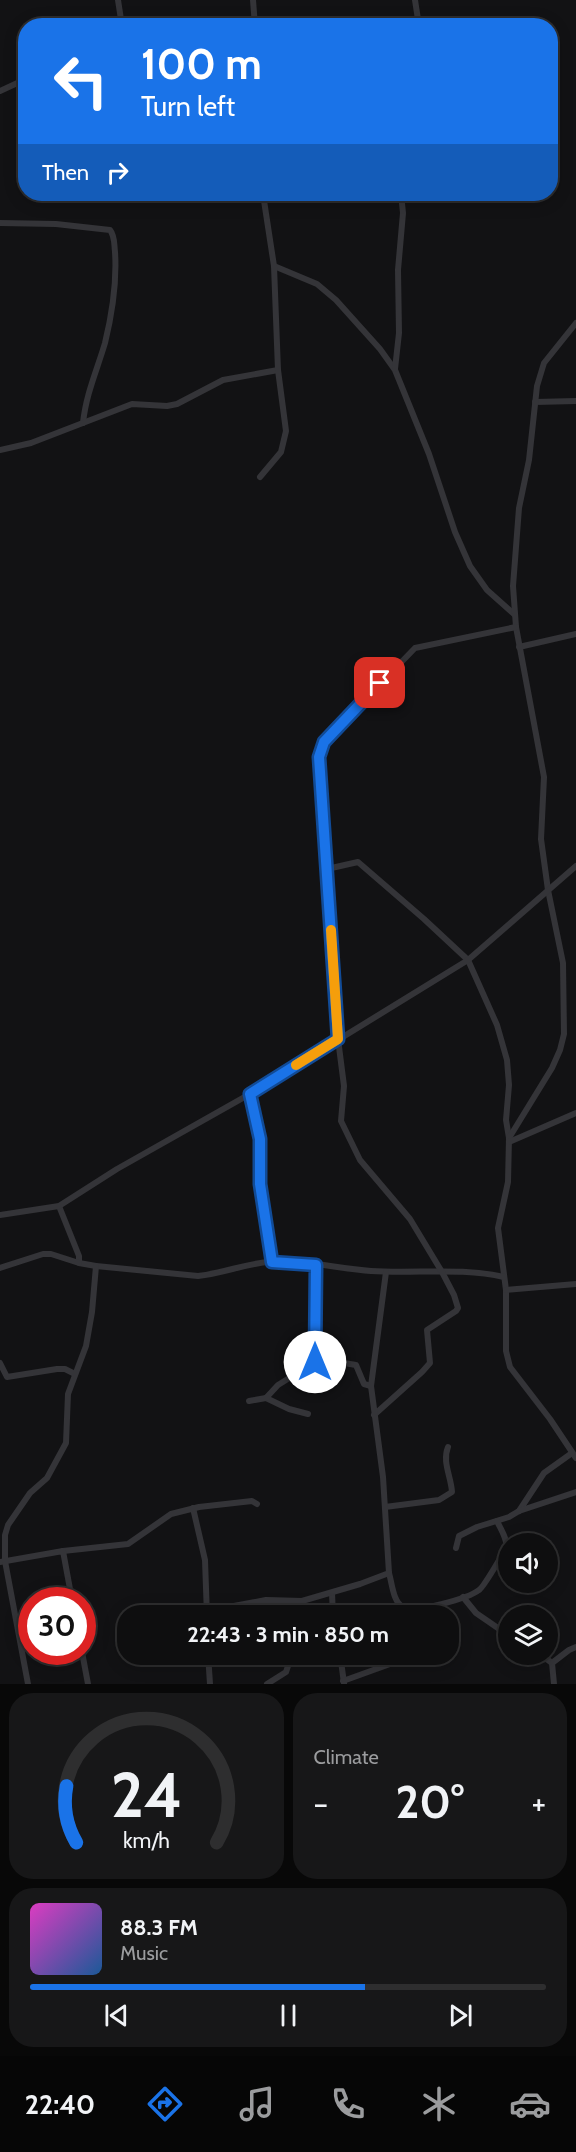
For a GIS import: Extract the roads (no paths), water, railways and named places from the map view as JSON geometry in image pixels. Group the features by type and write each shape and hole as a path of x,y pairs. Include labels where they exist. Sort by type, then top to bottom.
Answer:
{"street":[{"path":"118,0 121,18"},
{"path":"253,0 254,18"},
{"path":"416,0 417,18"},
{"path":"0,91 18,83"},
{"path":"260,477 281,452 286,431 278,370 274,266 264,201"},
{"path":"395,370 399,333 398,270 403,213 402,201"},
{"path":"0,223 110,230 114,236 116,270 113,302 104,344 87,395 83,423"},
{"path":"274,266 317,284 336,300 380,349 395,370 429,454 454,532 470,566 487,590 514,614"},
{"path":"509,1140 552,1068 564,1034 563,963 548,890 541,839 544,777 519,647 513,586 519,508 529,460 537,386 544,363 576,323"},
{"path":"0,450 31,443 132,404 167,406 177,404 223,380 278,370"},
{"path":"535,402 576,401"},
{"path":"374,1415 430,1363 427,1330 458,1308 442,1272 410,1219 360,1160 342,1126 344,1086 338,1039 319,757 324,742 415,648 516,627"},
{"path":"519,647 576,634"},
{"path":"327,869 358,861 417,912 468,960 497,1025 507,1060 508,1085 506,1120 509,1140 508,1182 498,1228 506,1290 506,1351 510,1367 574,1455 544,1473 519,1511"},
{"path":"0,1215 59,1206 117,1169 250,1094 468,960 576,866"},
{"path":"250,1094 260,1139 260,1184 272,1262"},
{"path":"509,1140 576,1113"},
{"path":"59,1206 79,1256 79,1263"},
{"path":"0,1268 43,1254 51,1254 96,1266 198,1276 272,1262 386,1272 476,1271 504,1277"},
{"path":"315,1362 316,1265"},
{"path":"28,1684 2,1562 5,1535 8,1525 30,1493 47,1478 66,1443 68,1394 86,1346 96,1266"},
{"path":"386,1272 371,1386 383,1477 389,1573 400,1605"},
{"path":"506,1290 576,1284"},
{"path":"266,1398 278,1385 315,1362 356,1365 364,1384 371,1386"},
{"path":"0,1363 6,1376 10,1378 57,1368 75,1374"},
{"path":"249,1401 266,1398 289,1409 308,1414"},
{"path":"385,1507 439,1500 452,1492 451,1478 445,1460 448,1447"},
{"path":"456,1548 459,1536 477,1527 576,1492"},
{"path":"2,1562 63,1551 128,1544 161,1519 193,1508 252,1501 257,1504"},
{"path":"193,1508 204,1560 207,1605"},
{"path":"435,1605 476,1593 485,1586 491,1571 506,1549 497,1521"},
{"path":"63,1551 70,1587"},
{"path":"243,1605 266,1600 302,1600 332,1593 389,1573"},
{"path":"332,1593 333,1605"},
{"path":"463,1597 476,1613 498,1628"},
{"path":"558,1658 576,1647"},
{"path":"84,1665 88,1684"},
{"path":"209,1665 210,1684"},
{"path":"267,1684 286,1672 288,1665"},
{"path":"342,1665 344,1683 388,1665"},
{"path":"552,1665 554,1684"}]}
